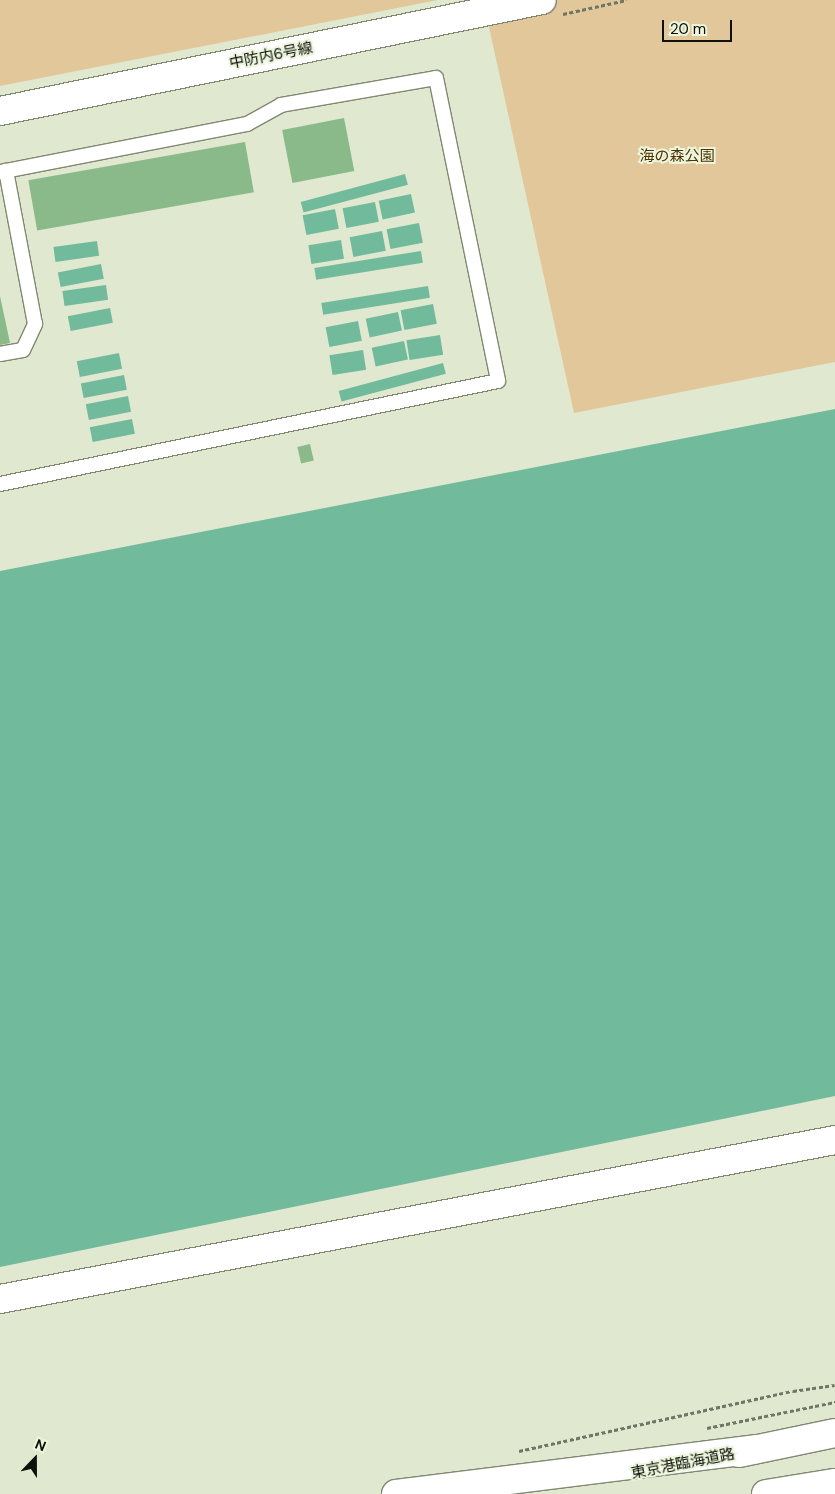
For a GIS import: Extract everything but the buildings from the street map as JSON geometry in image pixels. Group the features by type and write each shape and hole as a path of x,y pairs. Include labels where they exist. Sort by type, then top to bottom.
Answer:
{"street":[{"name":"中防内6号線","path":"0,111 542,0"},
{"path":"0,1299 835,1140"},
{"name":"東京港臨海道路","path":"531,1494 835,1433"},
{"path":"396,1494 757,1449"},
{"path":"766,1494 835,1483"}],"lane":[{"path":"0,354 23,350 35,324 3,171 247,124 281,105 436,78 498,381 0,484"}],"path":[{"path":"512,1452 793,1390 835,1385"}],"green space":[{"path":"0,0 438,0 0,86"},
{"name":"海の森公園","path":"483,0 835,0 835,362 574,413"}],"shaded area":[{"path":"405,174 408,185 304,213 301,202"},
{"path":"411,194 415,213 383,219 379,201"},
{"path":"375,202 379,222 346,228 343,208"},
{"path":"335,209 339,229 306,235 303,215"},
{"path":"419,223 423,243 390,249 387,229"},
{"path":"382,231 386,251 353,257 350,237"},
{"path":"341,240 344,259 311,264 308,245"},
{"path":"97,241 99,256 56,262 53,247"},
{"path":"421,251 423,263 316,280 314,268"},
{"path":"101,264 104,279 61,287 58,272"},
{"path":"106,285 108,300 65,306 62,291"},
{"path":"428,286 430,298 323,315 321,303"},
{"path":"433,304 437,324 404,330 401,310"},
{"path":"110,308 113,323 71,331 68,316"},
{"path":"398,312 402,331 370,337 366,319"},
{"path":"358,321 362,341 329,347 326,327"},
{"path":"440,335 443,355 410,360 406,340"},
{"path":"404,341 408,360 376,366 372,348"},
{"path":"363,350 366,370 333,375 329,355"},
{"path":"119,353 122,369 80,377 77,361"},
{"path":"443,363 446,374 342,402 339,391"},
{"path":"124,375 127,390 84,398 81,383"},
{"path":"128,396 131,412 89,420 86,404"},
{"path":"835,409 835,1096 0,1267 0,571"},
{"path":"132,419 135,434 93,442 90,427"}]}
